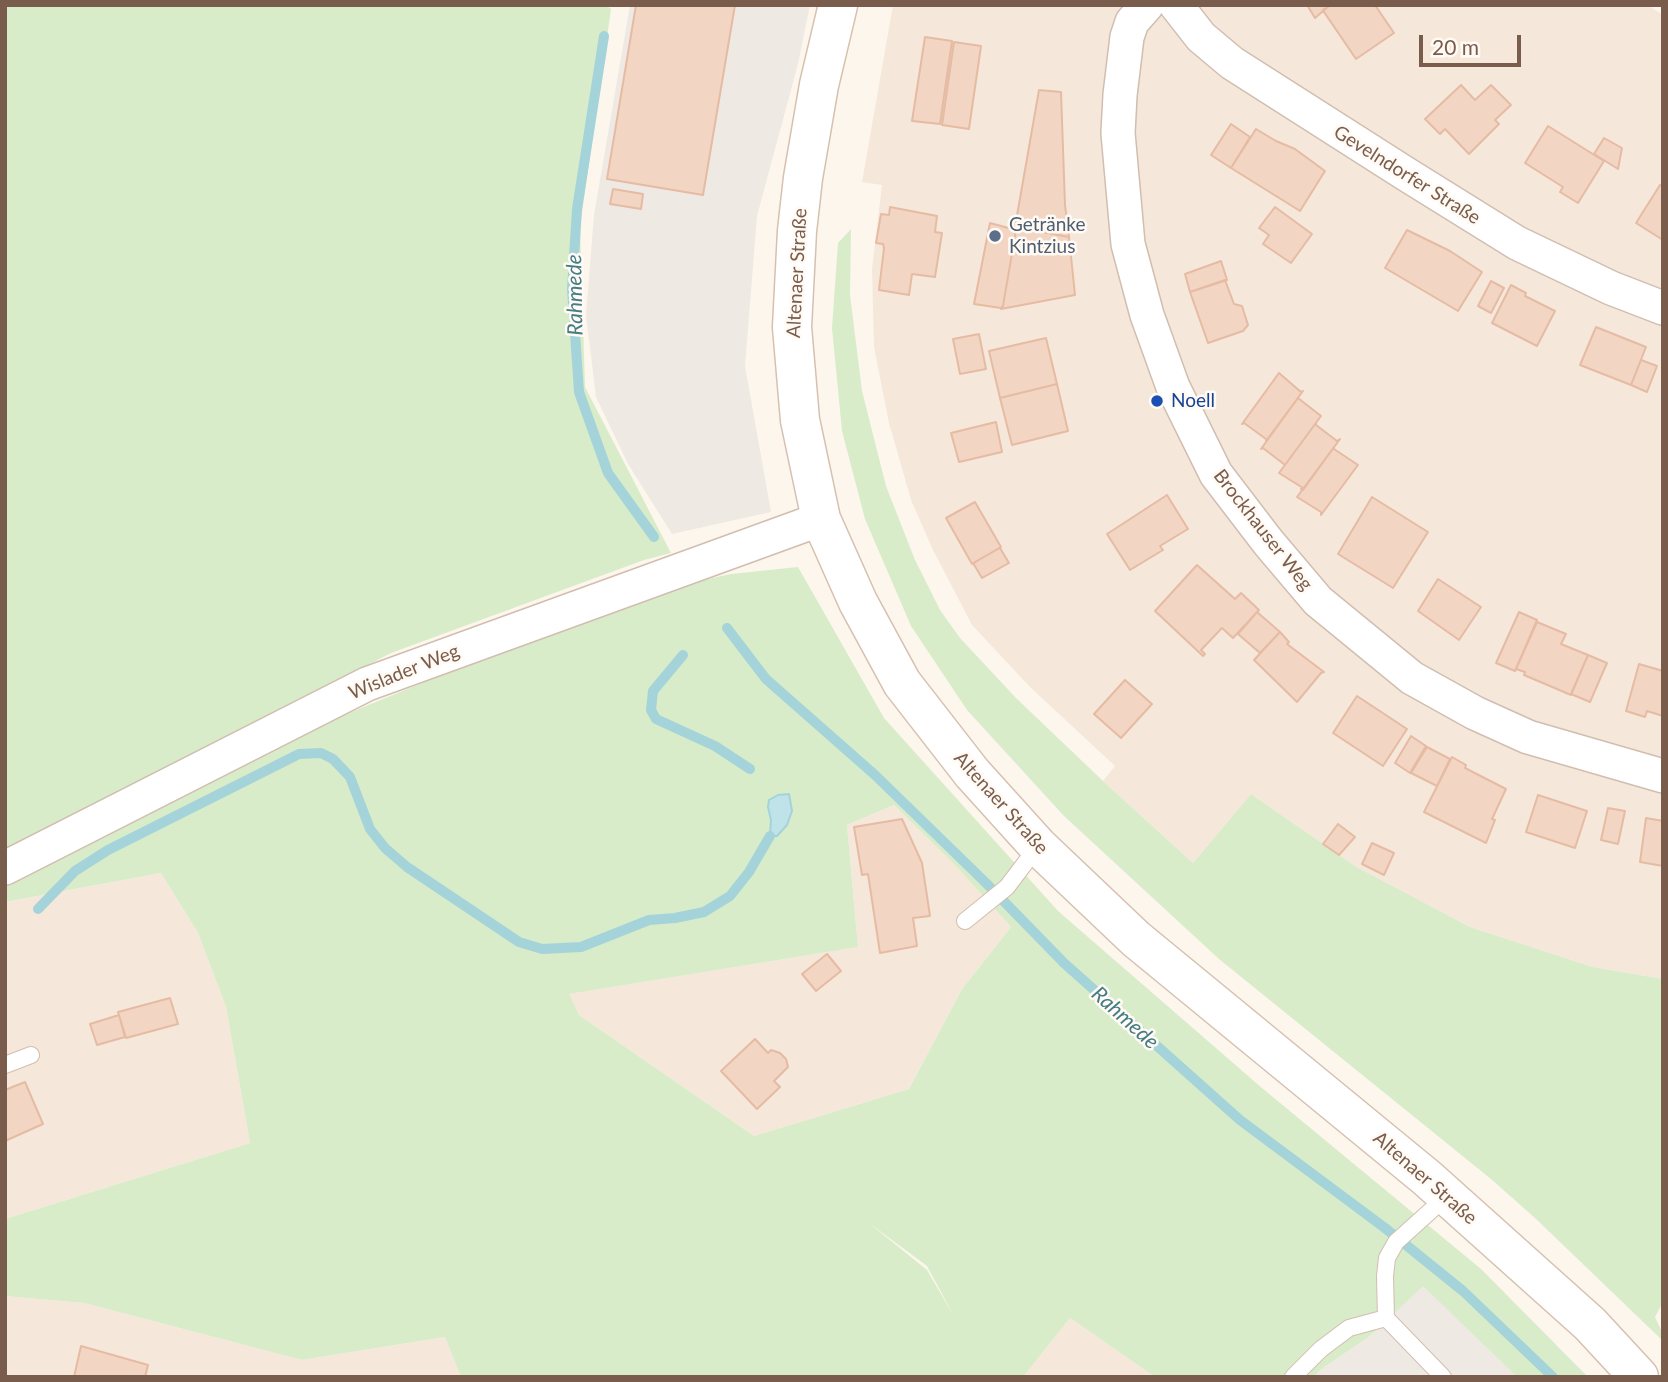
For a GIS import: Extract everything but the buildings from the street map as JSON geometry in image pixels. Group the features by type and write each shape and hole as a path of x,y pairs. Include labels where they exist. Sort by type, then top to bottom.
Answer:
{"main road":[{"name":"Altenaer Straße","path":"838,5 819,85 797,230 792,327 800,420 821,519 858,602 902,683 972,773 1038,846 1136,939 1447,1196 1590,1324 1639,1377"}],"street":[{"name":"Brockhauser Weg","path":"1147,5 1132,22 1127,37 1121,85 1118,133 1128,244 1147,314 1173,387 1216,474 1318,601 1412,678 1475,713 1528,737 1663,776"},
{"name":"Gevelndorfer Straße","path":"1176,5 1201,37 1232,63 1450,202 1517,243 1611,288 1663,308"},
{"name":"Wislader Weg","path":"5,868 367,684 821,519"}],"lane":[{"path":"965,921 1007,887 1038,846"},
{"path":"5,1065 31,1055"},
{"path":"1443,1377 1386,1318 1387,1258 1401,1237 1447,1196"},
{"path":"1293,1377 1321,1349 1349,1328 1386,1318"}],"shaded area":[{"path":"630,5 810,5 798,64 757,216 745,366 771,512 672,534 628,464 596,397 586,315 594,215"},
{"path":"893,5 1648,5 1663,15 1663,979 1593,967 1470,927 1355,866 1251,794 1193,863 1103,781 1115,766 1030,687 972,625 933,550 911,500 889,423 874,347 872,269 882,185 862,182"},
{"path":"894,805 956,866 1011,927 962,989 909,1089 754,1136 579,1015 568,994 858,947 847,825"},
{"path":"161,873 198,933 226,1007 250,1143 5,1219 5,902"},
{"path":"1423,1285 1517,1377 1314,1377 1320,1370 1370,1336"},
{"path":"5,1296 84,1303 302,1360 445,1337 461,1377 5,1377"},
{"path":"1070,1318 1155,1377 1023,1377"}],"green space":[{"path":"5,5 606,5 611,9 580,227 585,387 671,553 644,560 391,653 5,853"},
{"path":"851,229 850,295 862,391 886,486 915,560 940,610 960,638 1016,698 1103,781 1193,863 1251,794 1355,866 1470,927 1593,967 1663,979 1663,1302 1655,1317 1663,1334 1663,1341 1491,1179 1219,959 1064,816 967,710 911,626 865,519 842,431 832,328 838,243"},
{"path":"798,567 884,718 1058,911 1262,1088 1481,1269 1588,1377 1517,1377 1423,1286 1370,1336 1320,1370 1314,1377 1155,1377 1070,1318 1023,1377 461,1377 445,1337 302,1360 84,1303 5,1296 5,1219 250,1143 226,1007 198,933 161,873 5,902 5,878 273,744 476,661 680,585 731,574","holes":["894,805 956,866 1011,927 962,989 909,1089 754,1136 579,1015 569,994 858,947 847,825","869,1223 927,1266 955,1318 927,1270"]}],"water":[{"path":"789,794 792,811 787,825 777,836 770,836 769,800 778,795"}],"waterway":[{"name":"Rahmede","path":"604,36 577,209 572,289 579,392 608,473 654,537"},
{"name":"Rahmede","path":"727,628 766,679 875,775 1064,963 1240,1120 1385,1228 1463,1291 1553,1377"},
{"path":"683,655 653,691 651,710 656,719 715,746 750,769"},
{"path":"38,909 75,871 108,850 299,754 321,753 333,759 350,777 370,829 385,848 407,867 519,942 542,949 581,947 649,920 704,912 730,896 749,872 770,836"}],"place":[{"name":"Getränke Kintzius","path":"995,236"},
{"name":"Noell","path":"1157,401"}]}
